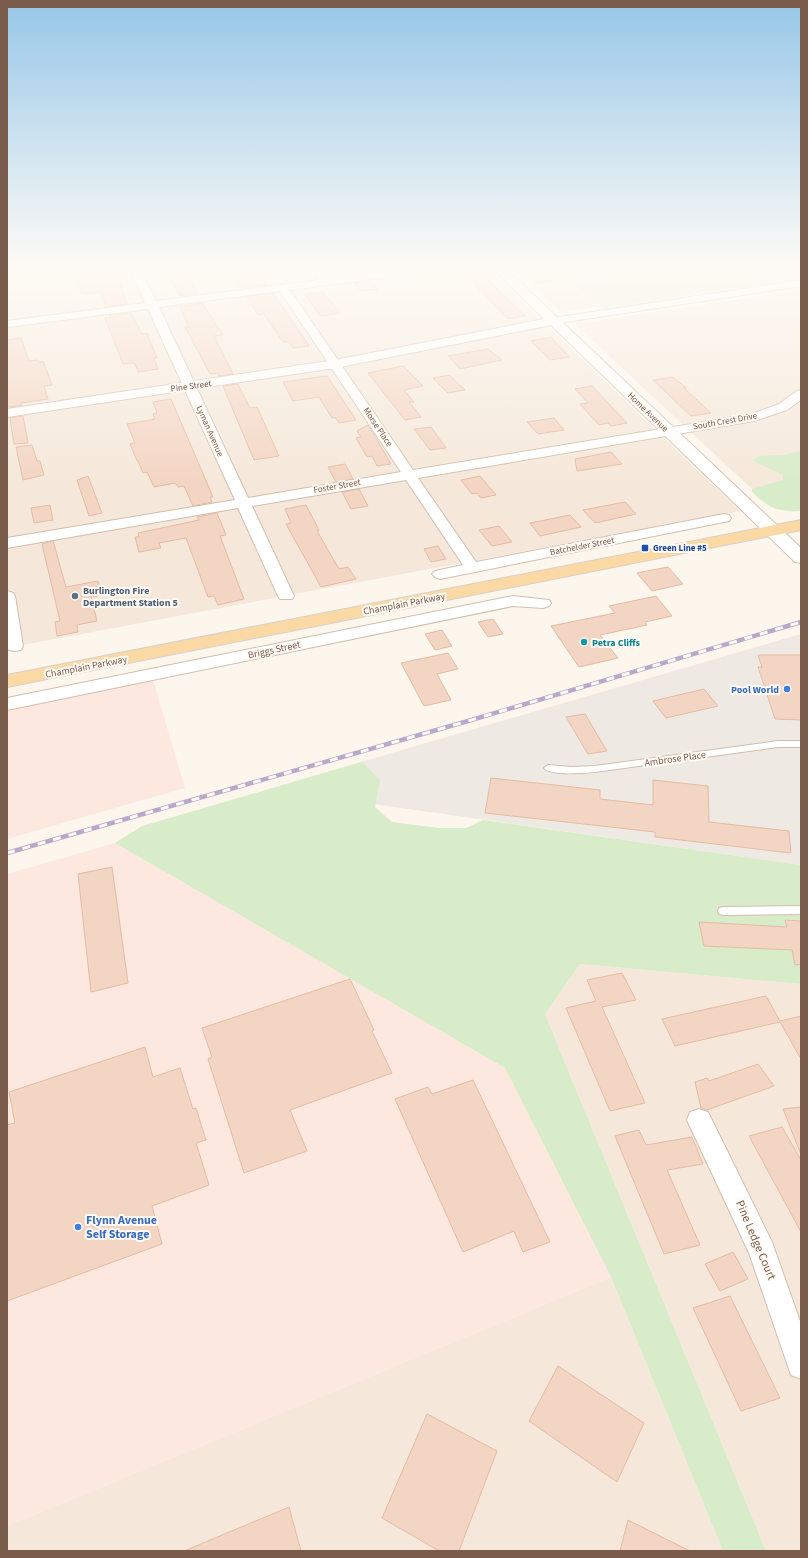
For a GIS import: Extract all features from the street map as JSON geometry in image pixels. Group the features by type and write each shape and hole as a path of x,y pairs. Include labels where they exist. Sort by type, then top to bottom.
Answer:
{"main road":[{"name":"Pine Street","path":"7,413 335,364 463,339"},
{"name":"Home Avenue","path":"572,339 801,558"},
{"name":"Champlain Parkway","path":"7,681 801,525"}],"street":[{"name":"Lyman Avenue","path":"168,339 286,596"},
{"name":"Morse Place","path":"318,339 472,567"},
{"name":"South Crest Drive","path":"667,430 767,413 783,407 801,394"},
{"name":"Foster Street","path":"7,543 667,430"},
{"name":"Batchelder Street","path":"440,574 724,518"},
{"path":"7,596 15,646"},
{"name":"Briggs Street","path":"7,704 513,601 543,603"},
{"name":"Pine Ledge Court","path":"699,1120 738,1198 762,1251 801,1365"}],"lane":[{"name":"Ambrose Place","path":"548,768 595,768 778,744 801,744"},
{"path":"723,911 801,910"}],"shaded area":[{"path":"7,339 561,339 740,511 7,648"},
{"path":"591,339 801,339 801,473 797,477 752,489"},
{"path":"801,634 801,865 268,789"},
{"path":"153,680 185,788 7,839 7,709"},
{"path":"115,843 505,1068 611,1277 7,1526 7,874"},
{"path":"580,964 801,984 801,1551 766,1551 545,1014"},
{"path":"611,1277 723,1551 7,1551 7,1526"}],"green space":[{"path":"801,451 801,511 779,510 763,502 752,492 752,489 783,480 783,475 753,460 759,456 782,455"},
{"path":"362,762 380,780 375,807 392,822 439,828 466,828 483,820 801,865 801,984 580,964 545,1014 766,1551 723,1551 611,1277 505,1068 115,843 142,826"}],"building":[{"path":"21,339 29,361 43,361 52,385 44,386 48,399 21,403 22,405 9,407 7,405 7,340"},
{"path":"113,339 149,339 157,358 154,358 158,369 138,372 135,363 123,364"},
{"path":"191,339 215,339 233,374 219,376 218,373 210,374"},
{"path":"281,339 304,339 309,346 293,348 289,342 283,342"},
{"path":"553,339 569,357 550,360 531,341"},
{"path":"488,349 502,360 460,369 448,356"},
{"path":"403,366 423,386 404,390 414,402 409,402 421,417 405,420 368,373"},
{"path":"449,375 465,390 448,393 433,378"},
{"path":"327,376 356,420 339,423 336,418 332,418 319,397 293,401 283,382"},
{"path":"673,377 711,413 691,416 653,380"},
{"path":"238,384 250,408 257,407 279,456 254,460 223,386"},
{"path":"592,386 627,423 611,426 608,423 599,425 580,404 588,403 575,389"},
{"path":"171,399 213,497 210,497 212,502 193,506 184,486 178,487 175,483 154,487 147,472 143,473 130,444 135,443 127,424 155,419 153,414 157,413 153,402"},
{"path":"23,416 28,443 14,444 10,418"},
{"path":"554,418 564,430 538,434 527,422"},
{"path":"368,425 391,464 377,466 372,456 367,457 356,438 361,437 357,431"},
{"path":"431,427 446,448 430,450 414,429"},
{"path":"32,445 37,461 40,461 44,475 23,480 16,447"},
{"path":"611,452 622,464 577,471 575,459"},
{"path":"345,464 353,479 336,482 328,467"},
{"path":"88,476 102,513 89,516 77,480"},
{"path":"480,476 496,495 481,498 477,493 472,494 461,480"},
{"path":"359,489 368,506 351,509 342,492"},
{"path":"625,502 636,514 595,523 583,510"},
{"path":"50,505 53,520 34,523 31,508"},
{"path":"306,505 319,530 317,531 339,569 348,567 356,579 321,587 286,524 291,523 285,509"},
{"path":"217,513 226,535 220,536 244,599 218,605 214,596 208,597 186,538 159,543 161,548 139,552 135,537 139,537 138,533 199,520 197,517"},
{"path":"570,515 581,527 540,536 530,523"},
{"path":"499,526 512,542 492,546 479,530"},
{"path":"53,541 66,587 98,581 102,595 91,597 97,621 77,625 78,632 57,636 55,622 60,621 42,544"},
{"path":"438,546 446,559 431,562 424,549"},
{"path":"668,567 683,584 652,591 637,573"},
{"path":"656,596 672,616 645,622 647,625 600,635 618,658 579,667 551,626 615,613 609,606"},
{"path":"493,619 503,634 488,637 478,622"},
{"path":"442,630 452,646 435,650 425,634"},
{"path":"448,653 458,669 437,674 451,700 424,706 401,663"},
{"name":"Pool World","path":"758,655 801,655 801,720 775,719 758,667 762,667"},
{"path":"704,689 718,706 666,718 653,701"},
{"path":"585,714 607,751 588,754 566,717"},
{"path":"491,778 600,790 600,799 653,805 653,780 708,786 709,822 789,831 791,853 655,837 655,832 485,813"},
{"path":"112,867 128,983 91,992 78,874"},
{"path":"785,920 801,921 801,964 795,965 792,950 704,946 699,922 787,927"},
{"path":"622,973 636,1000 602,1007 645,1103 610,1111 566,1008 596,1001 587,980"},
{"path":"350,979 392,1073 290,1110 307,1151 244,1173 208,1059 212,1057 202,1028"},
{"path":"766,996 780,1021 801,1016 801,1059 780,1022 675,1046 662,1019"},
{"path":"145,1047 153,1077 180,1068 193,1109 196,1108 206,1140 196,1143 209,1185 152,1206 162,1244 7,1301 7,1125 15,1123 9,1092"},
{"path":"758,1064 774,1086 707,1110 701,1108 695,1082 707,1078 709,1081"},
{"path":"473,1080 550,1242 523,1252 514,1231 463,1252 395,1099 428,1087 432,1094"},
{"path":"801,1107 801,1152 800,1152 783,1109"},
{"path":"782,1127 801,1160 801,1232 749,1136"},
{"path":"639,1130 646,1145 692,1137 703,1164 667,1170 700,1245 664,1254 615,1136"},
{"path":"733,1252 748,1279 720,1291 705,1264"},
{"path":"730,1296 780,1398 741,1411 693,1308"},
{"path":"558,1366 644,1423 617,1482 529,1421"},
{"path":"427,1414 497,1451 459,1551 439,1551 382,1518"},
{"path":"289,1507 301,1551 184,1551"},
{"path":"628,1520 690,1551 620,1551"}],"railway":[{"path":"7,853 468,721 801,622"}],"place":[{"name":"Green Line #5","path":"645,548"},
{"name":"Burlington Fire Department Station 5","path":"75,596"},
{"name":"Petra Cliffs","path":"584,642"},
{"name":"Pool World","path":"787,689"},
{"name":"Flynn Avenue Self Storage","path":"78,1227"}]}
